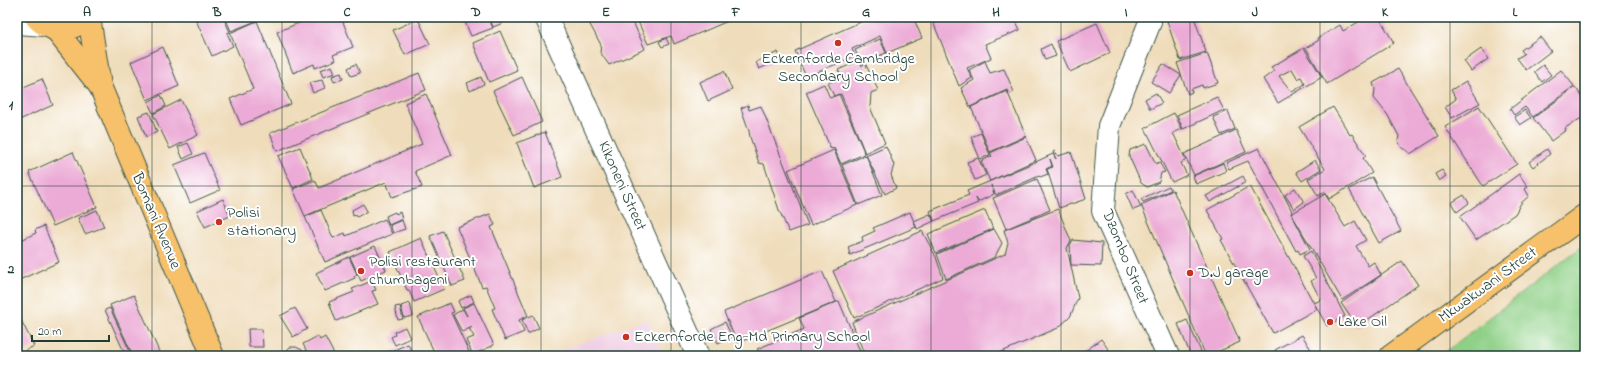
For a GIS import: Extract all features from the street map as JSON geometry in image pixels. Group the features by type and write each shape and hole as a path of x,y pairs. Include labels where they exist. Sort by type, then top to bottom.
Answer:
{"main road":[{"path":"45,23 64,29 73,27 88,17 100,86"},
{"path":"45,23 100,86"},
{"name":"Bomani Avenue","path":"100,86 213,356"},
{"name":"Mkwakwani Street","path":"1390,356 1585,215"}],"street":[{"name":"Kikoneni Street","path":"546,17 698,356"},
{"name":"Dzombo Street","path":"1149,17 1150,22 1109,126 1103,211 1168,356"},
{"path":"17,23 45,23"}],"shaded area":[{"name":"Eckernforde Eng-Md Primary School","path":"648,319 664,356 544,356"}],"green space":[{"path":"1585,244 1585,356 1440,356 1449,349"}],"building":[{"path":"223,17 230,32 227,33 233,46 212,56 195,18"},
{"path":"225,17 266,17 231,31"},
{"path":"313,17 341,17 353,47 333,55 336,60 315,68 314,64 293,73 277,32"},
{"path":"463,17 488,17 493,28 471,36"},
{"path":"489,17 501,17 503,23 493,27"},
{"path":"586,17 631,17 645,49 609,65 600,52 601,45"},
{"path":"636,17 727,17 728,21 674,44 671,36 648,44"},
{"name":"Eckernforde Cambridge Secondary School","path":"872,17 913,17 922,38 887,53 880,36 852,49 855,56 806,77 795,51"},
{"path":"931,17 1014,17 1020,30 985,44 991,58 967,68 972,78 959,86"},
{"path":"1179,17 1194,17 1206,52 1180,60 1167,21"},
{"path":"1367,17 1379,17 1394,43 1327,84 1306,48 1319,40 1318,38 1340,25 1343,31"},
{"path":"418,19 430,44 405,55 393,30"},
{"path":"257,21 291,104 241,125 230,99 253,89 230,33"},
{"path":"1097,23 1110,53 1070,72 1056,41"},
{"path":"500,31 517,70 489,82 473,43"},
{"path":"1540,37 1551,51 1526,70 1517,58 1524,54 1521,50"},
{"path":"666,38 669,44 662,47 659,42"},
{"path":"880,39 886,53 861,64 855,50"},
{"path":"1051,44 1056,56 1045,60 1041,49"},
{"path":"163,47 179,86 147,100 131,62"},
{"path":"1304,48 1322,77 1278,103 1263,79 1274,71 1271,67","holes":["1292,69 1298,79 1301,77 1305,84 1292,92 1279,76"]},
{"path":"1481,49 1488,59 1471,71 1464,61"},
{"path":"778,52 781,59 759,69 756,62"},
{"path":"1207,53 1218,83 1203,88 1202,85 1191,89 1192,92 1188,94 1177,63"},
{"path":"859,61 862,66 865,63 878,90 871,93 870,107 885,143 865,153 841,94 834,96 828,83 842,77 838,70"},
{"path":"985,61 990,73 1004,69 1014,92 1009,94 1007,90 970,107 961,88 974,80 969,70"},
{"path":"356,64 360,73 351,76 348,68"},
{"path":"1163,64 1181,75 1169,93 1151,82"},
{"path":"1543,65 1551,75 1542,82 1534,72"},
{"path":"332,66 335,73 323,77 320,70"},
{"path":"1398,69 1439,136 1410,154 1402,148 1398,141 1399,136 1387,114 1374,98 1375,89 1373,83"},
{"path":"1561,70 1574,86 1533,117 1525,107 1514,115 1510,109"},
{"path":"724,71 732,90 708,101 700,82"},
{"path":"341,73 343,79 334,82 332,76"},
{"path":"419,73 426,90 277,151 270,133"},
{"path":"481,77 484,84 470,91 467,83"},
{"path":"522,77 542,122 514,135 493,91"},
{"path":"42,79 53,105 17,121 17,90"},
{"path":"322,80 325,88 313,93 309,83"},
{"path":"1466,81 1480,103 1452,118 1445,107 1456,99 1451,90"},
{"path":"824,84 830,98 839,94 863,149 864,154 841,164 834,148 831,149 806,92"},
{"path":"1575,87 1585,100 1585,116 1565,128 1566,130 1551,141 1533,118"},
{"path":"1007,91 1026,136 990,152 971,107"},
{"path":"1156,93 1162,103 1150,109 1145,99"},
{"path":"426,94 452,155 415,171 422,187 392,197 386,182 305,216 293,189 315,180 319,188 422,144 405,103"},
{"path":"161,95 166,106 153,113 148,102"},
{"path":"1217,97 1224,110 1183,129 1177,115"},
{"path":"181,100 198,135 170,149 153,114"},
{"path":"748,105 749,110 761,106 808,225 789,232 779,210 764,164 759,163 750,137 741,108"},
{"path":"1479,106 1517,164 1483,186 1445,127"},
{"path":"1333,107 1350,135 1352,134 1366,156 1363,158 1372,173 1329,199 1325,192 1318,196 1308,179 1325,169 1299,127"},
{"path":"1525,110 1531,118 1520,125 1514,117"},
{"path":"1228,111 1235,129 1221,135 1213,117"},
{"path":"149,112 157,132 146,137 138,116"},
{"path":"1174,113 1182,129 1173,133 1186,160 1181,163 1187,175 1172,182 1145,128"},
{"path":"1236,130 1246,152 1194,175 1184,154"},
{"path":"545,132 562,177 534,188 517,143"},
{"path":"981,133 990,155 980,159 971,137"},
{"path":"1026,137 1036,160 990,181 981,161 992,156 990,153"},
{"path":"188,143 193,154 183,159 178,147"},
{"path":"1146,144 1156,164 1159,162 1165,172 1161,173 1159,182 1147,187 1141,183 1129,156 1130,150"},
{"path":"886,146 894,165 891,175 896,188 885,194 866,155"},
{"path":"300,147 313,179 293,188 278,156"},
{"path":"1259,148 1292,211 1291,214 1325,194 1345,227 1355,221 1366,240 1356,246 1368,266 1374,262 1381,275 1342,300 1292,215 1310,249 1300,254 1298,250 1296,251 1248,161 1229,169 1226,163"},
{"path":"1547,149 1550,154 1533,167 1529,162"},
{"path":"834,150 857,205 811,225 788,170"},
{"path":"1055,151 1058,156 1071,152 1086,199 1059,208 1047,169 1053,167 1050,159 1052,166 1046,169 1048,174 1039,176 996,195 991,185 994,194 978,202 976,198 978,203 934,221 930,211 969,195 967,191 1053,154 1056,159 1053,152"},
{"path":"73,152 97,207 53,226 29,172"},
{"path":"204,153 220,190 190,203 174,165"},
{"path":"866,155 882,195 858,205 842,165"},
{"path":"978,158 986,175 975,180 967,162"},
{"path":"1315,160 1321,169 1302,181 1296,172"},
{"path":"1223,163 1226,171 1196,184 1193,176"},
{"path":"1442,170 1446,176 1439,181 1435,174"},
{"path":"1519,174 1528,187 1525,189 1529,196 1521,203 1515,214 1476,240 1460,217"},
{"path":"1243,176 1246,182 1210,202 1206,196"},
{"path":"1372,177 1401,231 1379,243 1349,189"},
{"path":"1037,179 1050,210 1006,229 993,198"},
{"path":"1169,186 1171,190 1143,202 1141,199"},
{"path":"1250,186 1317,309 1273,333 1221,240 1223,239 1207,210"},
{"path":"1295,188 1304,202 1294,209 1285,195"},
{"path":"1133,190 1141,207 1133,210 1126,194"},
{"name":"D.J garage","path":"1173,190 1240,342 1208,356 1206,356 1141,205"},
{"path":"1464,195 1469,203 1457,212 1451,203"},
{"path":"223,199 230,216 205,227 197,211"},
{"path":"363,204 367,211 357,217 356,215 353,216 352,210"},
{"path":"1058,209 1071,241 1067,248 1078,298 1070,317 1058,328 992,356 865,356 852,322 1005,254 1008,243 1004,230"},
{"path":"97,210 104,227 85,234 78,218"},
{"path":"321,210 333,238 345,233 346,236 385,219 392,234 325,262 305,217"},
{"path":"985,210 993,229 936,253 928,234"},
{"path":"395,212 396,214 400,212 402,219 389,225 386,216"},
{"path":"910,212 916,227 850,255 848,247 863,241 862,237 875,231 873,228"},
{"path":"490,214 495,225 491,227 528,316 519,320 524,332 505,340 492,309 495,308 486,286 482,287 457,227"},
{"path":"930,214 934,221 917,229 914,221"},
{"path":"402,220 405,229 393,233 390,225"},
{"path":"44,226 59,262 17,281 17,242 36,233 35,230"},
{"path":"994,229 1002,243 995,257 946,279 937,254"},
{"path":"443,231 465,281 452,286 430,236"},
{"path":"922,231 936,257 943,278 854,318 833,271"},
{"path":"421,238 444,289 414,302 390,252"},
{"path":"1073,240 1102,243 1101,266 1071,265 1070,245"},
{"path":"375,246 386,270 361,281 350,257"},
{"path":"1311,251 1345,316 1327,326 1314,303 1321,300 1311,281 1316,278 1303,256"},
{"path":"349,257 357,274 354,276 355,278 325,291 316,273"},
{"path":"1402,261 1418,285 1357,327 1341,303"},
{"path":"822,271 836,302 737,343 724,312"},
{"path":"372,281 376,290 372,291 378,304 336,321 329,302 354,292 352,289"},
{"path":"134,295 161,356 133,356 110,305"},
{"path":"471,295 474,302 461,308 458,301"},
{"path":"839,301 862,356 747,356 759,351 757,349 804,329 799,318"},
{"path":"410,303 413,316 404,318 401,306"},
{"path":"450,303 454,312 451,313 470,354 465,356 436,356 418,317"},
{"path":"474,303 494,345 473,355 466,340 474,337 469,328 462,332 453,315 463,309 467,316 463,308"},
{"path":"400,306 403,319 398,320 395,307"},
{"path":"110,308 132,356 126,356 105,310"},
{"path":"295,308 307,329 293,337 280,316"},
{"path":"17,312 34,346 19,354 17,351 19,350 17,348"},
{"path":"533,315 539,328 528,334 522,320"},
{"path":"1187,320 1203,356 1191,356 1178,324"},
{"path":"725,322 732,337 718,343 711,329"},
{"path":"405,327 410,338 395,345 391,337 395,335 394,332"},
{"path":"248,329 262,329 263,347 249,347"},
{"path":"1302,335 1313,353 1308,356 1278,356 1275,350"},
{"path":"318,336 320,340 325,337 335,356 309,356 303,344"},
{"path":"1101,339 1113,356 1079,356"},
{"path":"408,344 414,356 380,356"},
{"path":"290,347 296,347 302,350 304,356 285,356 286,351"}],"place":[{"name":"Eckernforde Cambridge Secondary School","path":"838,43"},
{"name":"Polisi stationary","path":"219,222"},
{"name":"Polisi restaurant chumbageni","path":"361,271"},
{"name":"D.J garage","path":"1190,273"},
{"name":"Lake Oil","path":"1330,322"},
{"name":"Eckernforde Eng-Md Primary School","path":"626,337"}]}
